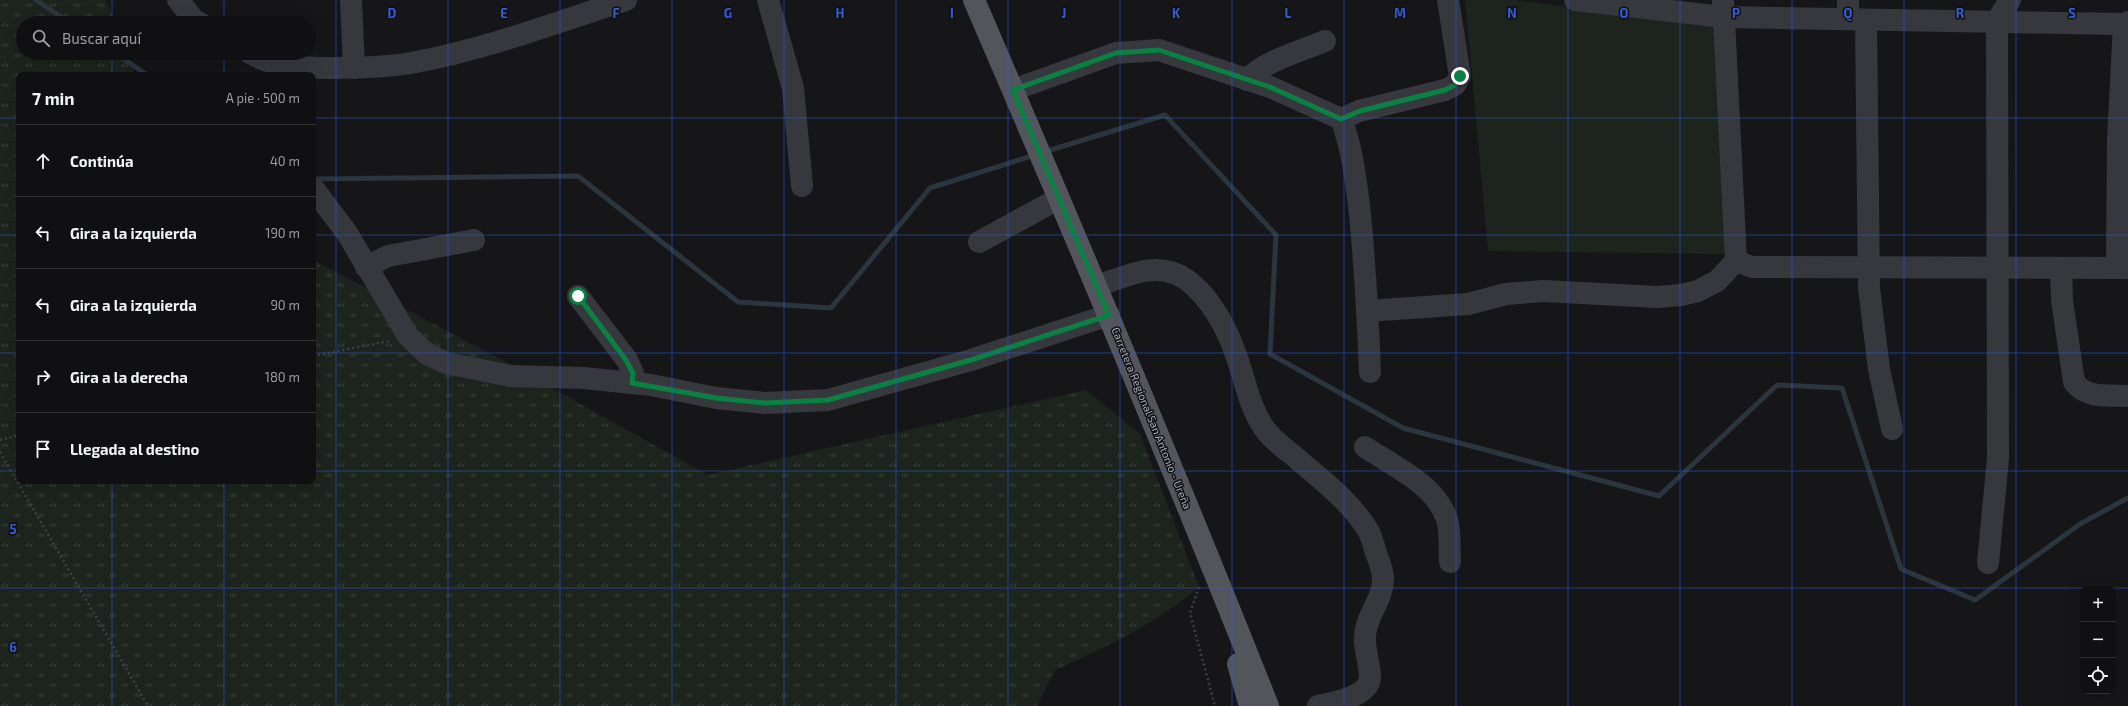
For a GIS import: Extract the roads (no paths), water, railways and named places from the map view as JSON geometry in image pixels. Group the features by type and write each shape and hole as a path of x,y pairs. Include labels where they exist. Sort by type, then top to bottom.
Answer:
{"main road":[{"name":"Carretera Regional San Antonio - Ureña","path":"974,0 1036,143 1048,176 1098,286 1231,611 1268,706"},
{"path":"1231,611 1231,636 1250,706"}],"street":[{"path":"178,0 191,16"},
{"path":"351,0 354,68"},
{"path":"264,60 280,65 303,68 354,68 410,63 486,46 626,0"},
{"path":"768,0 793,88 802,186"},
{"path":"1341,119 1360,111 1430,95 1455,85 1460,76 1448,0"},
{"path":"1575,0 1854,13 1997,22 2126,23 2118,140 2122,268 1752,267 1736,261"},
{"path":"1988,563 1998,458 1997,22 2010,0"},
{"path":"1367,312 1468,304 1506,294 1543,291 1657,297 1680,295 1698,291 1717,280 1736,261 1724,8"},
{"path":"1854,13 1870,267 1869,288 1879,369 1892,429"},
{"path":"1247,80 1252,75 1274,63 1325,41"},
{"path":"1013,90 1116,53 1146,49 1172,53 1270,87 1341,119 1347,134 1356,180 1364,254 1370,372"},
{"path":"316,192 347,233 408,336 427,354 446,363 510,376 584,378 632,383 716,398 765,403 828,400 971,360 1109,315"},
{"path":"979,242 1058,199"},
{"path":"366,267 388,256 474,240"},
{"path":"2061,268 2062,300 2074,382 2079,389 2093,394 2128,396"},
{"path":"1098,286 1146,270 1162,269 1172,272 1187,280 1202,295 1223,323 1236,355 1251,406 1265,429 1346,502 1369,533 1381,566 1383,578 1379,600 1366,626 1366,654 1370,678 1367,686 1361,692 1341,701 1318,706"},
{"path":"578,296 626,360 633,373 632,383"},
{"path":"1365,447 1421,484 1436,500 1447,519 1450,562"}],"waterway":[{"path":"36,0 60,16"},
{"path":"125,60 143,72"},
{"path":"1044,152 1165,115 1276,235 1270,354 1403,428 1659,496 1777,385 1842,388 1901,569 1975,600 2080,524 2128,498"},
{"path":"316,179 578,176 738,302 831,308 930,188 1035,155"}]}
